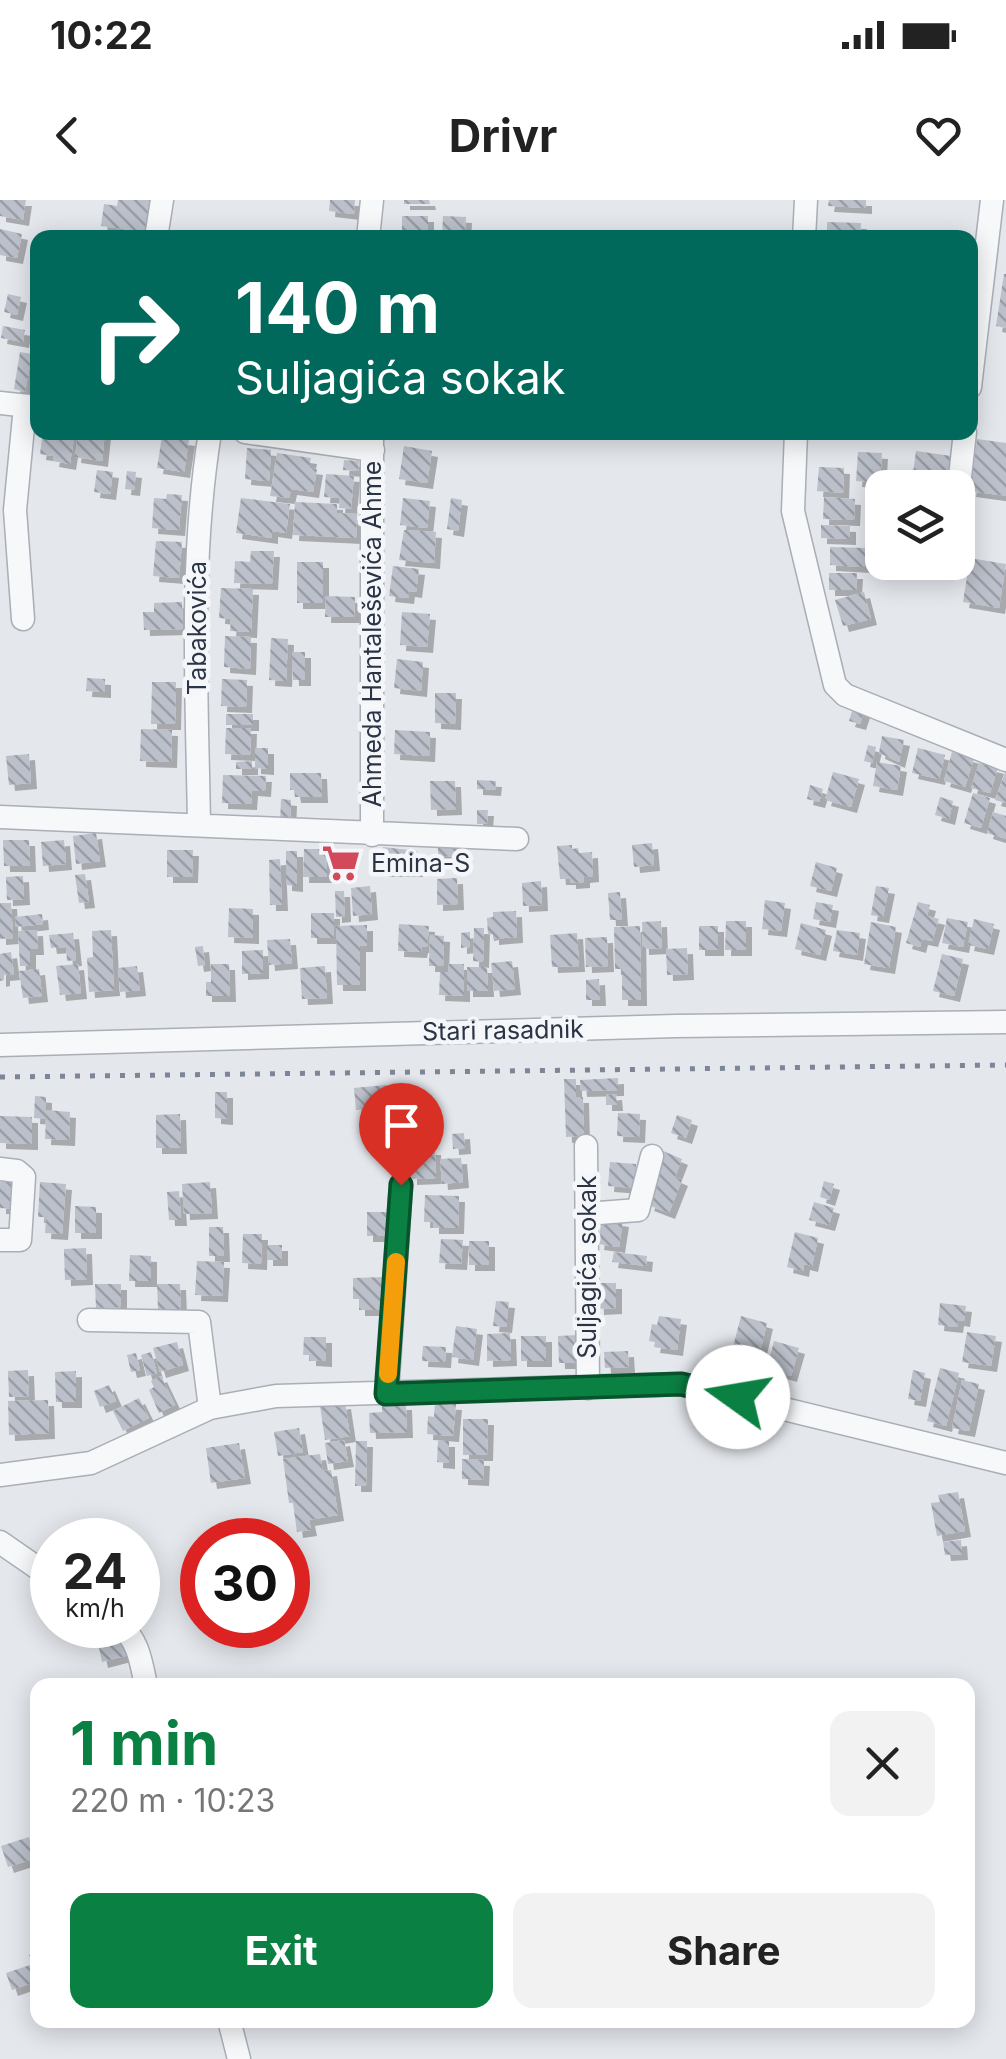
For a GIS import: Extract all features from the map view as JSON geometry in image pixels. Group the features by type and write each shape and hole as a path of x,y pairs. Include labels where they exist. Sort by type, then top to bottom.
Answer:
{"street":[{"path":"157,230 162,200"},
{"path":"369,230 372,200"},
{"path":"804,230 806,200"},
{"path":"978,320 992,200"},
{"path":"0,403 30,407"},
{"path":"22,619 15,510 30,413"},
{"name":"Tabakovića","path":"199,824 195,575 198,504 209,440"},
{"path":"796,440 792,511 835,685 845,696 1006,760"},
{"path":"961,470 964,440"},
{"name":"Ahmeda Hantaleševića Ahme","path":"372,835 373,441"},
{"path":"0,816 517,839"},
{"name":"Stari rasadnik","path":"0,1044 676,1026 1006,1022"},
{"name":"Suljagića sokak","path":"586,1146 588,1388"},
{"path":"586,1214 638,1210 652,1156"},
{"path":"0,1169 17,1171 24,1177 20,1240 0,1240"},
{"path":"386,1394 401,1185"},
{"path":"88,1320 199,1322 210,1408"},
{"name":"Suljagića sokak","path":"0,1475 91,1463 210,1408 276,1396 681,1384 1006,1463"},
{"path":"0,1542 30,1563"},
{"path":"137,1648 144,1678"},
{"path":"232,2028 239,2059"}],"building":[{"path":"0,200 26,200 23,220 0,216"},
{"path":"118,200 150,200 146,230 101,226 104,204 117,206"},
{"path":"330,200 355,200 354,214 329,211"},
{"path":"404,200 429,200 430,204 404,204"},
{"path":"829,200 866,200 866,208 828,206"},
{"path":"402,216 428,216 428,230 402,230"},
{"path":"443,216 466,217 465,230 442,230"},
{"path":"827,222 861,223 861,230 827,230"},
{"path":"0,229 22,234 17,258 0,255"},
{"path":"1006,274 1006,328 996,326"},
{"path":"8,294 21,297 17,315 4,312"},
{"path":"3,326 25,330 23,342 1,338"},
{"path":"20,352 30,354 25,392 14,389"},
{"path":"978,439 1006,443 1006,496 975,492 973,470"},
{"path":"42,440 74,440 70,464 40,454"},
{"path":"77,440 104,440 102,461 75,457"},
{"path":"161,440 189,440 184,472 157,468"},
{"path":"404,446 432,451 427,483 399,479"},
{"path":"247,448 271,450 269,481 245,479"},
{"path":"916,451 951,456 949,470 913,470"},
{"path":"858,452 882,453 881,470 865,470 865,482 856,481"},
{"path":"277,453 311,458 309,468 317,469 313,492 291,489 289,498 270,496"},
{"path":"344,460 359,461 358,471 343,470"},
{"path":"819,467 844,468 843,493 817,491"},
{"path":"97,470 113,472 110,494 94,492"},
{"path":"127,471 136,472 134,490 125,489"},
{"path":"326,474 354,476 351,509 339,508 340,498 324,497"},
{"path":"167,494 182,495 179,530 152,528 154,498 166,499"},
{"path":"824,497 855,499 854,520 823,519"},
{"path":"241,498 290,504 286,533 272,531 272,538 236,533"},
{"path":"403,498 430,501 427,528 400,525"},
{"path":"451,498 462,500 458,531 447,529"},
{"path":"295,502 337,504 337,513 357,514 356,538 293,535"},
{"path":"821,525 850,526 850,539 821,538"},
{"path":"404,530 436,532 434,563 399,560"},
{"path":"156,541 182,542 179,578 153,576"},
{"path":"830,547 865,548 865,567 830,565"},
{"path":"251,551 274,551 272,584 234,583 235,561 250,562"},
{"path":"975,559 1006,564 999,608 963,602 966,580 975,580"},
{"path":"297,562 323,562 323,603 297,603"},
{"path":"393,566 419,569 416,592 409,591 408,598 389,596"},
{"path":"829,573 857,573 856,590 829,590"},
{"path":"221,588 253,589 251,632 230,631 231,619 219,618"},
{"path":"864,592 871,619 843,626 835,600"},
{"path":"326,596 355,597 354,617 325,617"},
{"path":"182,602 183,629 144,630 143,612 154,612 154,603"},
{"path":"402,612 430,614 427,647 400,645"},
{"path":"225,636 251,637 250,669 224,667"},
{"path":"271,638 288,639 286,681 269,680"},
{"path":"292,652 305,652 305,680 293,680"},
{"path":"397,659 423,662 421,691 394,688"},
{"path":"87,678 105,679 105,692 86,691"},
{"path":"222,679 247,680 246,707 221,706"},
{"path":"152,682 176,682 175,724 151,724"},
{"path":"435,693 456,693 455,724 435,723"},
{"path":"853,708 864,712 860,724 849,721"},
{"path":"226,714 253,714 253,725 226,725"},
{"path":"226,728 251,728 250,755 225,754"},
{"path":"141,729 172,730 171,762 140,761"},
{"path":"395,730 430,732 429,756 394,754"},
{"path":"882,736 904,740 899,762 879,753"},
{"path":"868,745 876,747 872,763 864,761"},
{"path":"255,748 268,748 268,769 255,768"},
{"path":"918,748 945,755 939,779 912,773"},
{"path":"952,752 974,758 965,787 944,781"},
{"path":"29,754 31,783 9,785 6,756"},
{"path":"252,761 252,769 236,769 236,762"},
{"path":"877,762 901,766 897,790 873,786"},
{"path":"979,763 998,768 990,793 971,788"},
{"path":"1006,770 1006,803 995,800"},
{"path":"833,772 859,779 851,807 825,800"},
{"path":"290,773 321,773 322,797 295,797 294,790 290,790"},
{"path":"223,775 266,776 265,791 252,790 251,804 222,803"},
{"path":"477,780 496,781 495,790 477,789"},
{"path":"430,781 455,781 456,809 431,810"},
{"path":"810,785 823,789 819,802 807,799"},
{"path":"973,793 990,798 981,828 964,823"},
{"path":"940,797 953,801 949,819 935,815"},
{"path":"281,799 291,800 290,823 280,823"},
{"path":"477,810 488,810 487,824 477,824"},
{"path":"993,812 1006,816 1006,839 987,833"},
{"path":"96,833 100,861 76,864 73,836"},
{"path":"3,840 29,840 30,866 4,866"},
{"path":"64,840 66,864 43,866 41,842"},
{"path":"652,843 654,865 634,867 632,845"},
{"path":"572,845 579,853 592,852 593,876 584,877 584,882 560,879 557,846"},
{"path":"457,846 457,856 438,857 438,847"},
{"path":"383,847 417,851 417,871 383,871"},
{"path":"304,849 327,849 327,877 303,877"},
{"path":"167,850 193,850 192,877 167,877"},
{"path":"286,851 297,851 297,886 286,885"},
{"path":"347,856 348,869 333,870 332,857"},
{"path":"280,859 282,905 270,905 269,860"},
{"path":"816,862 837,868 831,891 810,886"},
{"path":"85,874 89,902 79,903 75,875"},
{"path":"23,876 24,899 7,900 6,877"},
{"path":"457,878 458,904 437,905 437,879"},
{"path":"541,881 542,905 523,906 522,883"},
{"path":"370,886 372,914 353,916 351,888"},
{"path":"876,886 889,888 883,917 871,915"},
{"path":"335,891 344,891 345,916 336,917"},
{"path":"620,892 622,920 610,920 608,893"},
{"path":"765,900 785,903 781,931 762,929"},
{"path":"816,902 833,905 830,922 813,919"},
{"path":"918,902 930,905 927,916 939,919 932,941 922,939 920,947 906,943"},
{"path":"0,903 11,903 13,938 0,939"},
{"path":"229,908 253,909 253,938 228,937"},
{"path":"516,911 517,937 493,939 493,934 488,935 487,918 493,917 493,912"},
{"path":"311,913 334,913 334,938 311,938"},
{"path":"42,914 43,924 16,927 15,917"},
{"path":"947,918 968,922 963,947 942,943"},
{"path":"974,919 994,924 988,949 968,945"},
{"path":"661,921 662,948 643,949 642,922"},
{"path":"726,921 746,921 746,950 725,950"},
{"path":"871,922 896,927 889,968 864,964"},
{"path":"801,923 826,930 820,955 795,949"},
{"path":"399,924 429,926 427,947 422,947 421,952 398,951"},
{"path":"367,925 367,946 360,946 360,985 337,985 336,926"},
{"path":"640,926 641,1000 622,1000 622,969 615,969 614,927"},
{"path":"699,926 718,926 718,950 699,950"},
{"path":"474,928 484,928 483,962 473,961"},
{"path":"37,930 38,949 30,949 30,966 20,966 18,931"},
{"path":"111,930 114,990 89,992 87,958 93,957 92,931"},
{"path":"837,930 860,933 857,955 833,951"},
{"path":"470,932 470,947 461,948 461,933"},
{"path":"73,933 76,960 67,961 66,947 51,948 49,935"},
{"path":"577,933 579,966 552,967 550,935"},
{"path":"430,935 444,936 443,966 429,966"},
{"path":"607,937 608,966 586,967 585,938"},
{"path":"290,939 292,963 269,965 267,940"},
{"path":"203,946 205,965 198,966 195,947"},
{"path":"687,948 688,974 667,975 666,949"},
{"path":"263,950 263,973 242,974 242,951"},
{"path":"11,952 14,974 4,975 0,981 0,954"},
{"path":"942,954 963,959 954,996 933,991"},
{"path":"512,961 515,989 494,991 491,963"},
{"path":"78,964 81,993 60,995 56,966"},
{"path":"211,964 229,964 230,996 206,996"},
{"path":"449,964 464,964 464,996 439,995 440,972 448,972"},
{"path":"137,966 140,990 120,992 118,968"},
{"path":"325,966 327,998 302,999 300,968"},
{"path":"467,967 487,967 488,991 467,991"},
{"path":"39,969 42,996 23,998 19,971"},
{"path":"599,979 600,1000 586,1000 586,980"},
{"path":"618,1078 618,1090 581,1091 580,1080"},
{"path":"564,1079 576,1079 576,1097 583,1097 584,1136 566,1137"},
{"path":"386,1085 388,1107 356,1110 354,1088"},
{"path":"215,1092 227,1092 227,1119 215,1118"},
{"path":"616,1094 617,1105 606,1105 606,1095"},
{"path":"35,1096 46,1097 46,1110 70,1112 69,1140 45,1139 46,1119 34,1118"},
{"path":"618,1113 640,1114 639,1137 617,1136"},
{"path":"180,1114 181,1148 156,1148 156,1115"},
{"path":"677,1115 692,1120 686,1138 671,1133"},
{"path":"0,1116 32,1117 32,1144 0,1143"},
{"path":"464,1133 465,1148 453,1149 452,1134"},
{"path":"411,1149 435,1149 436,1178 411,1179"},
{"path":"663,1151 682,1159 675,1177 682,1180 669,1213 648,1205 656,1187 650,1184"},
{"path":"461,1158 463,1182 442,1184 440,1159"},
{"path":"610,1162 636,1164 635,1188 608,1186"},
{"path":"824,1181 834,1184 829,1200 820,1197"},
{"path":"0,1182 15,1182 14,1209 0,1208"},
{"path":"40,1182 66,1184 62,1234 45,1233 46,1217 38,1217"},
{"path":"210,1182 212,1213 184,1214 182,1184"},
{"path":"179,1191 181,1220 169,1220 167,1192"},
{"path":"425,1195 459,1196 458,1228 433,1228 433,1222 424,1222"},
{"path":"814,1202 834,1208 829,1225 809,1220"},
{"path":"75,1206 96,1207 96,1233 75,1233"},
{"path":"367,1212 388,1212 388,1236 367,1236"},
{"path":"602,1218 623,1221 619,1247 598,1244"},
{"path":"209,1227 223,1227 224,1256 209,1256"},
{"path":"795,1232 818,1238 812,1266 804,1264 803,1271 787,1267"},
{"path":"243,1234 262,1234 261,1264 242,1263"},
{"path":"441,1239 463,1240 461,1264 439,1263"},
{"path":"469,1241 489,1241 489,1265 469,1265"},
{"path":"267,1245 282,1245 282,1260 267,1260"},
{"path":"86,1248 87,1279 65,1280 64,1249"},
{"path":"614,1252 647,1256 646,1266 612,1262"},
{"path":"130,1255 151,1256 151,1281 129,1281"},
{"path":"197,1261 224,1262 222,1296 195,1295"},
{"path":"384,1277 384,1310 359,1310 359,1299 353,1299 353,1278"},
{"path":"597,1283 616,1283 616,1308 598,1309"},
{"path":"95,1284 121,1284 121,1307 96,1308"},
{"path":"157,1284 180,1284 181,1309 158,1310"},
{"path":"496,1301 509,1302 506,1327 493,1326"},
{"path":"940,1303 966,1306 964,1321 958,1320 957,1327 938,1325"},
{"path":"659,1316 681,1319 677,1350 654,1347 655,1342 649,1341 652,1324 657,1325"},
{"path":"741,1316 767,1323 759,1357 732,1351"},
{"path":"456,1326 477,1329 473,1360 452,1357"},
{"path":"967,1332 996,1336 991,1366 962,1362"},
{"path":"510,1333 511,1360 487,1361 487,1334"},
{"path":"578,1335 579,1363 559,1363 558,1336"},
{"path":"521,1336 546,1336 546,1361 521,1361"},
{"path":"304,1337 326,1337 326,1361 310,1360 310,1355 303,1355"},
{"path":"774,1341 799,1348 791,1376 767,1369"},
{"path":"177,1342 183,1365 160,1372 153,1348"},
{"path":"423,1346 446,1347 445,1362 422,1361"},
{"path":"628,1351 629,1367 605,1368 604,1352"},
{"path":"151,1352 157,1373 147,1376 141,1355"},
{"path":"136,1353 140,1370 131,1372 127,1355"},
{"path":"940,1368 959,1373 946,1426 927,1421"},
{"path":"28,1370 29,1396 9,1397 8,1371"},
{"path":"913,1370 925,1373 920,1401 908,1399"},
{"path":"76,1371 76,1402 56,1402 55,1372"},
{"path":"161,1376 175,1405 159,1413 149,1390 154,1387 151,1381"},
{"path":"962,1380 979,1384 969,1431 952,1428"},
{"path":"109,1385 116,1401 100,1407 94,1391"},
{"path":"139,1398 149,1418 123,1431 113,1411"},
{"path":"48,1400 49,1433 9,1435 8,1401"},
{"path":"345,1403 350,1436 325,1440 320,1406"},
{"path":"435,1403 456,1404 453,1436 427,1434 428,1416 434,1417"},
{"path":"382,1404 406,1404 407,1432 370,1433 369,1413 382,1412"},
{"path":"463,1419 488,1419 487,1455 463,1455"},
{"path":"299,1428 303,1452 278,1456 274,1432"},
{"path":"344,1440 348,1461 328,1464 325,1443"},
{"path":"356,1441 367,1441 366,1486 355,1486"},
{"path":"438,1441 449,1441 449,1463 437,1462"},
{"path":"239,1443 245,1478 211,1483 206,1448"},
{"path":"320,1454 323,1471 331,1470 338,1515 295,1518 283,1459"},
{"path":"462,1459 484,1460 483,1480 462,1479"},
{"path":"958,1492 965,1531 937,1536 931,1503 940,1502 938,1495"},
{"path":"961,1540 962,1554 945,1555 943,1542"},
{"path":"99,1648 127,1648 129,1655 102,1662"},
{"path":"29,1837 30,1860 8,1867 1,1846"},
{"path":"30,1965 30,1984 12,1990 6,1973"}],"railway":[{"path":"0,1077 1006,1065"}],"slow traffic":[{"path":"388,1374 396,1262"}],"place":[{"name":"Emina-S","path":"341,863"}],"route":[{"path":"401,1185 386,1394 681,1384 738,1397"}]}
